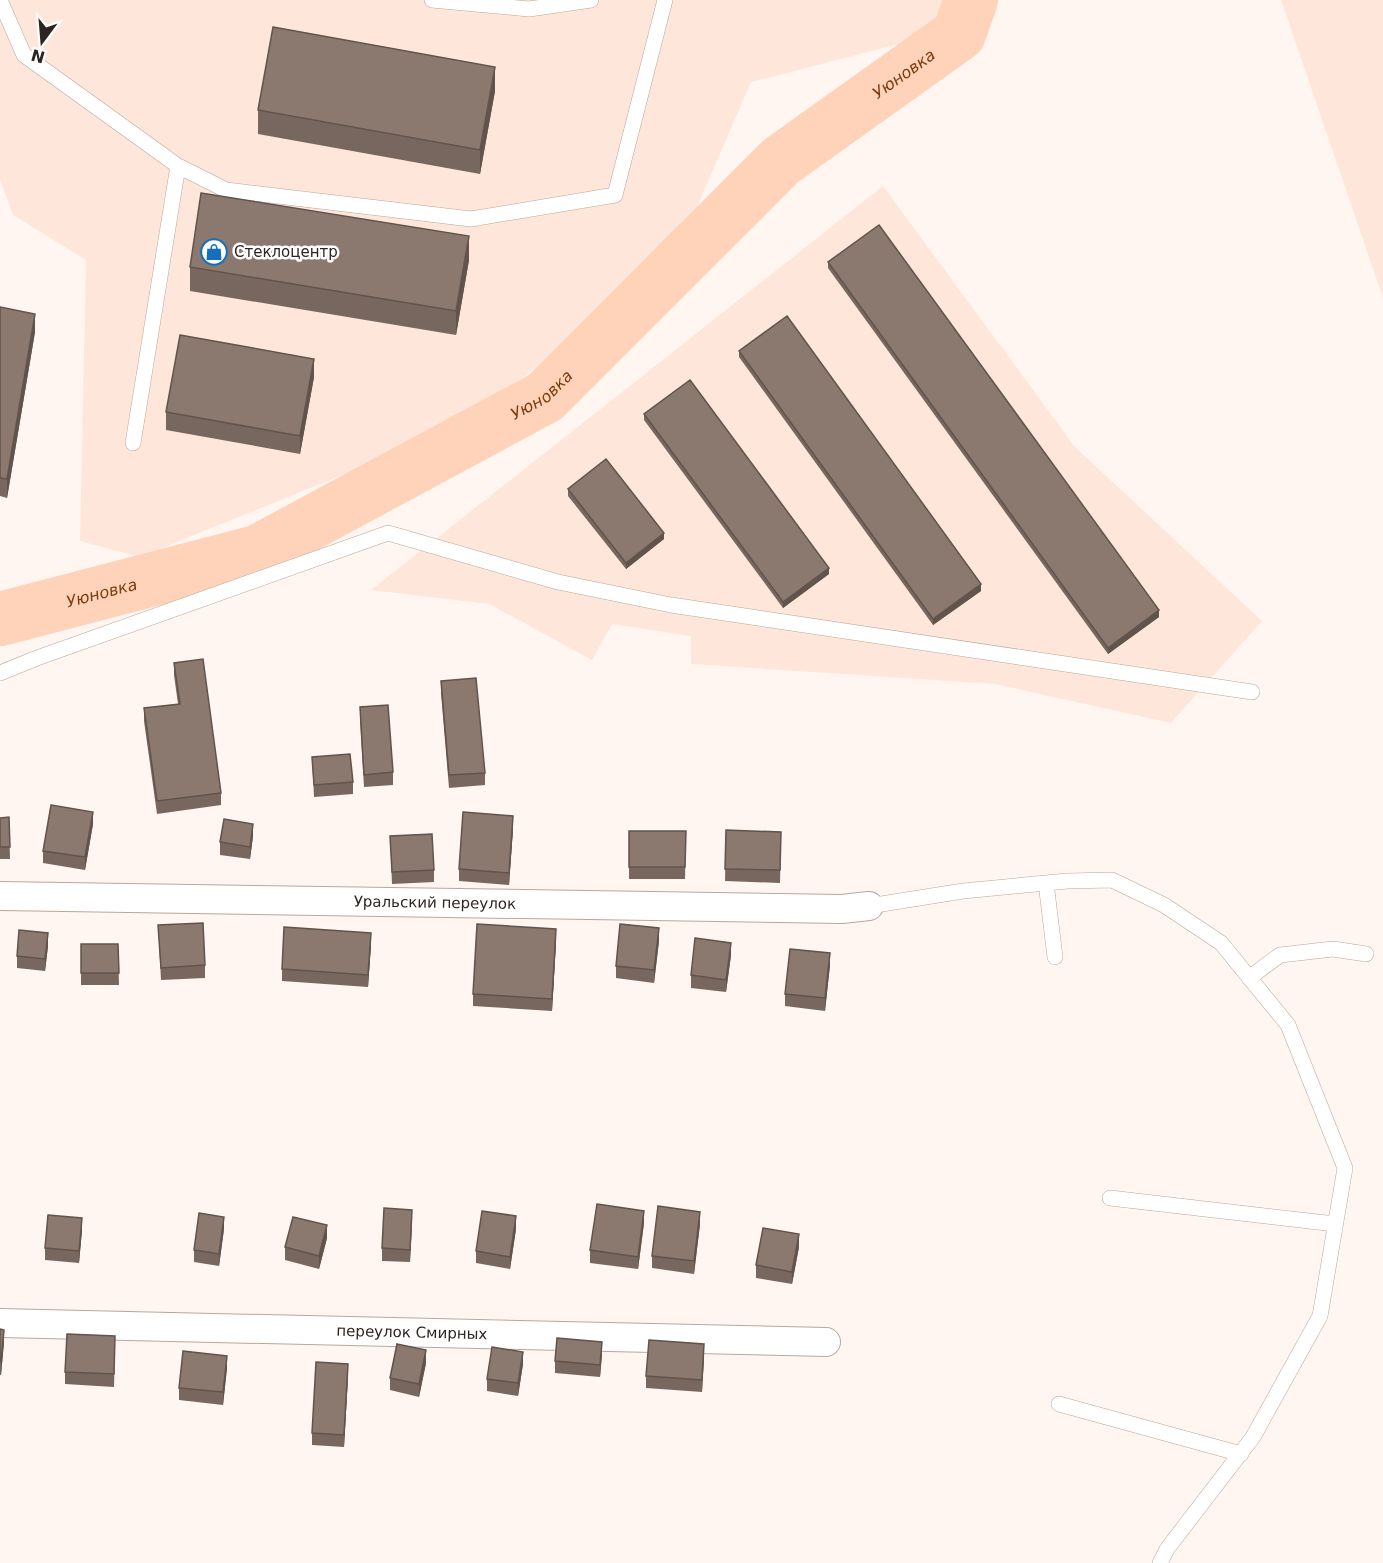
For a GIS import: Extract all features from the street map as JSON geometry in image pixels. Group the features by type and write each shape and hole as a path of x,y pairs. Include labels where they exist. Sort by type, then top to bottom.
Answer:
{"street":[{"name":"Уральский переулок","path":"0,896 842,909 869,906"},
{"name":"переулок Смирных","path":"0,1323 826,1342"}],"lane":[{"path":"0,0 24,55 178,166 226,190 471,219 615,195 665,0"},
{"path":"432,0 529,9 591,0"},
{"path":"134,443 178,166"},
{"path":"0,673 388,533 558,582 671,605 1252,692"},
{"path":"869,906 963,891 1046,883 1112,880 1164,905 1221,942 1288,1025 1345,1168 1320,1316 1253,1437 1167,1549 1160,1563"},
{"path":"1046,883 1055,957"},
{"path":"1249,978 1280,955 1333,949 1366,954"},
{"path":"1110,1197 1335,1224"},
{"path":"1059,1404 1241,1454"}],"shaded area":[{"path":"0,0 955,0 942,33 751,82 686,232 534,369 436,437 140,557 80,541 86,260 13,215 0,180"},
{"path":"1281,0 1383,0 1383,298"},
{"path":"883,186 1075,447 1262,621 1171,723 995,684 691,664 691,636 612,624 592,660 489,604 371,590"}],"building":[{"path":"273,27 495,67 480,150 258,110"},
{"path":"201,193 469,236 456,311 190,267"},
{"path":"879,225 1159,610 1108,648 828,262"},
{"path":"0,307 35,314 7,479 0,478"},
{"path":"787,316 981,584 933,619 739,351"},
{"path":"180,335 314,359 300,436 166,412"},
{"path":"690,380 829,568 783,602 644,414"},
{"path":"606,459 664,533 626,563 568,489"},
{"path":"203,659 221,793 157,801 144,708 180,704 174,663"},
{"path":"476,678 485,773 449,775 441,681"},
{"path":"388,705 393,772 364,775 360,707"},
{"path":"350,754 353,782 314,785 312,757"},
{"path":"51,805 93,812 85,857 43,851"},
{"path":"463,812 513,816 509,873 459,869"},
{"path":"9,817 10,847 0,847 0,818"},
{"path":"224,819 253,824 250,847 220,842"},
{"path":"726,830 781,832 780,870 725,869"},
{"path":"629,831 686,831 685,867 629,867"},
{"path":"432,834 434,870 392,872 390,836"},
{"path":"203,923 205,965 161,968 158,925"},
{"path":"477,924 556,929 552,999 473,994"},
{"path":"620,924 659,928 654,970 616,966"},
{"path":"284,927 371,933 368,975 282,969"},
{"path":"19,930 48,933 45,959 17,956"},
{"path":"695,938 731,943 726,980 691,975"},
{"path":"81,944 118,944 119,973 81,973"},
{"path":"790,949 830,953 825,998 785,994"},
{"path":"597,1204 644,1211 638,1257 590,1250"},
{"path":"658,1206 700,1212 694,1261 652,1256"},
{"path":"384,1208 412,1210 410,1250 382,1248"},
{"path":"482,1211 516,1216 510,1257 476,1251"},
{"path":"199,1213 224,1217 219,1254 194,1250"},
{"path":"48,1215 82,1218 79,1251 45,1248"},
{"path":"293,1217 327,1225 319,1256 285,1247"},
{"path":"763,1228 799,1234 792,1272 756,1265"},
{"path":"0,1329 4,1330 1,1362 0,1362"},
{"path":"67,1334 115,1336 114,1374 65,1372"},
{"path":"557,1338 602,1342 600,1365 555,1361"},
{"path":"649,1340 704,1344 702,1380 646,1376"},
{"path":"397,1344 426,1350 419,1384 390,1378"},
{"path":"492,1347 523,1352 518,1383 487,1379"},
{"path":"183,1351 227,1356 223,1392 179,1388"},
{"path":"316,1362 348,1364 344,1435 312,1433"}],"waterway":[{"name":"Уюновка","path":"0,619 257,552 545,397 781,161 959,34 971,0"}],"place":[{"name":"Стеклоцентр","path":"214,252"}]}
